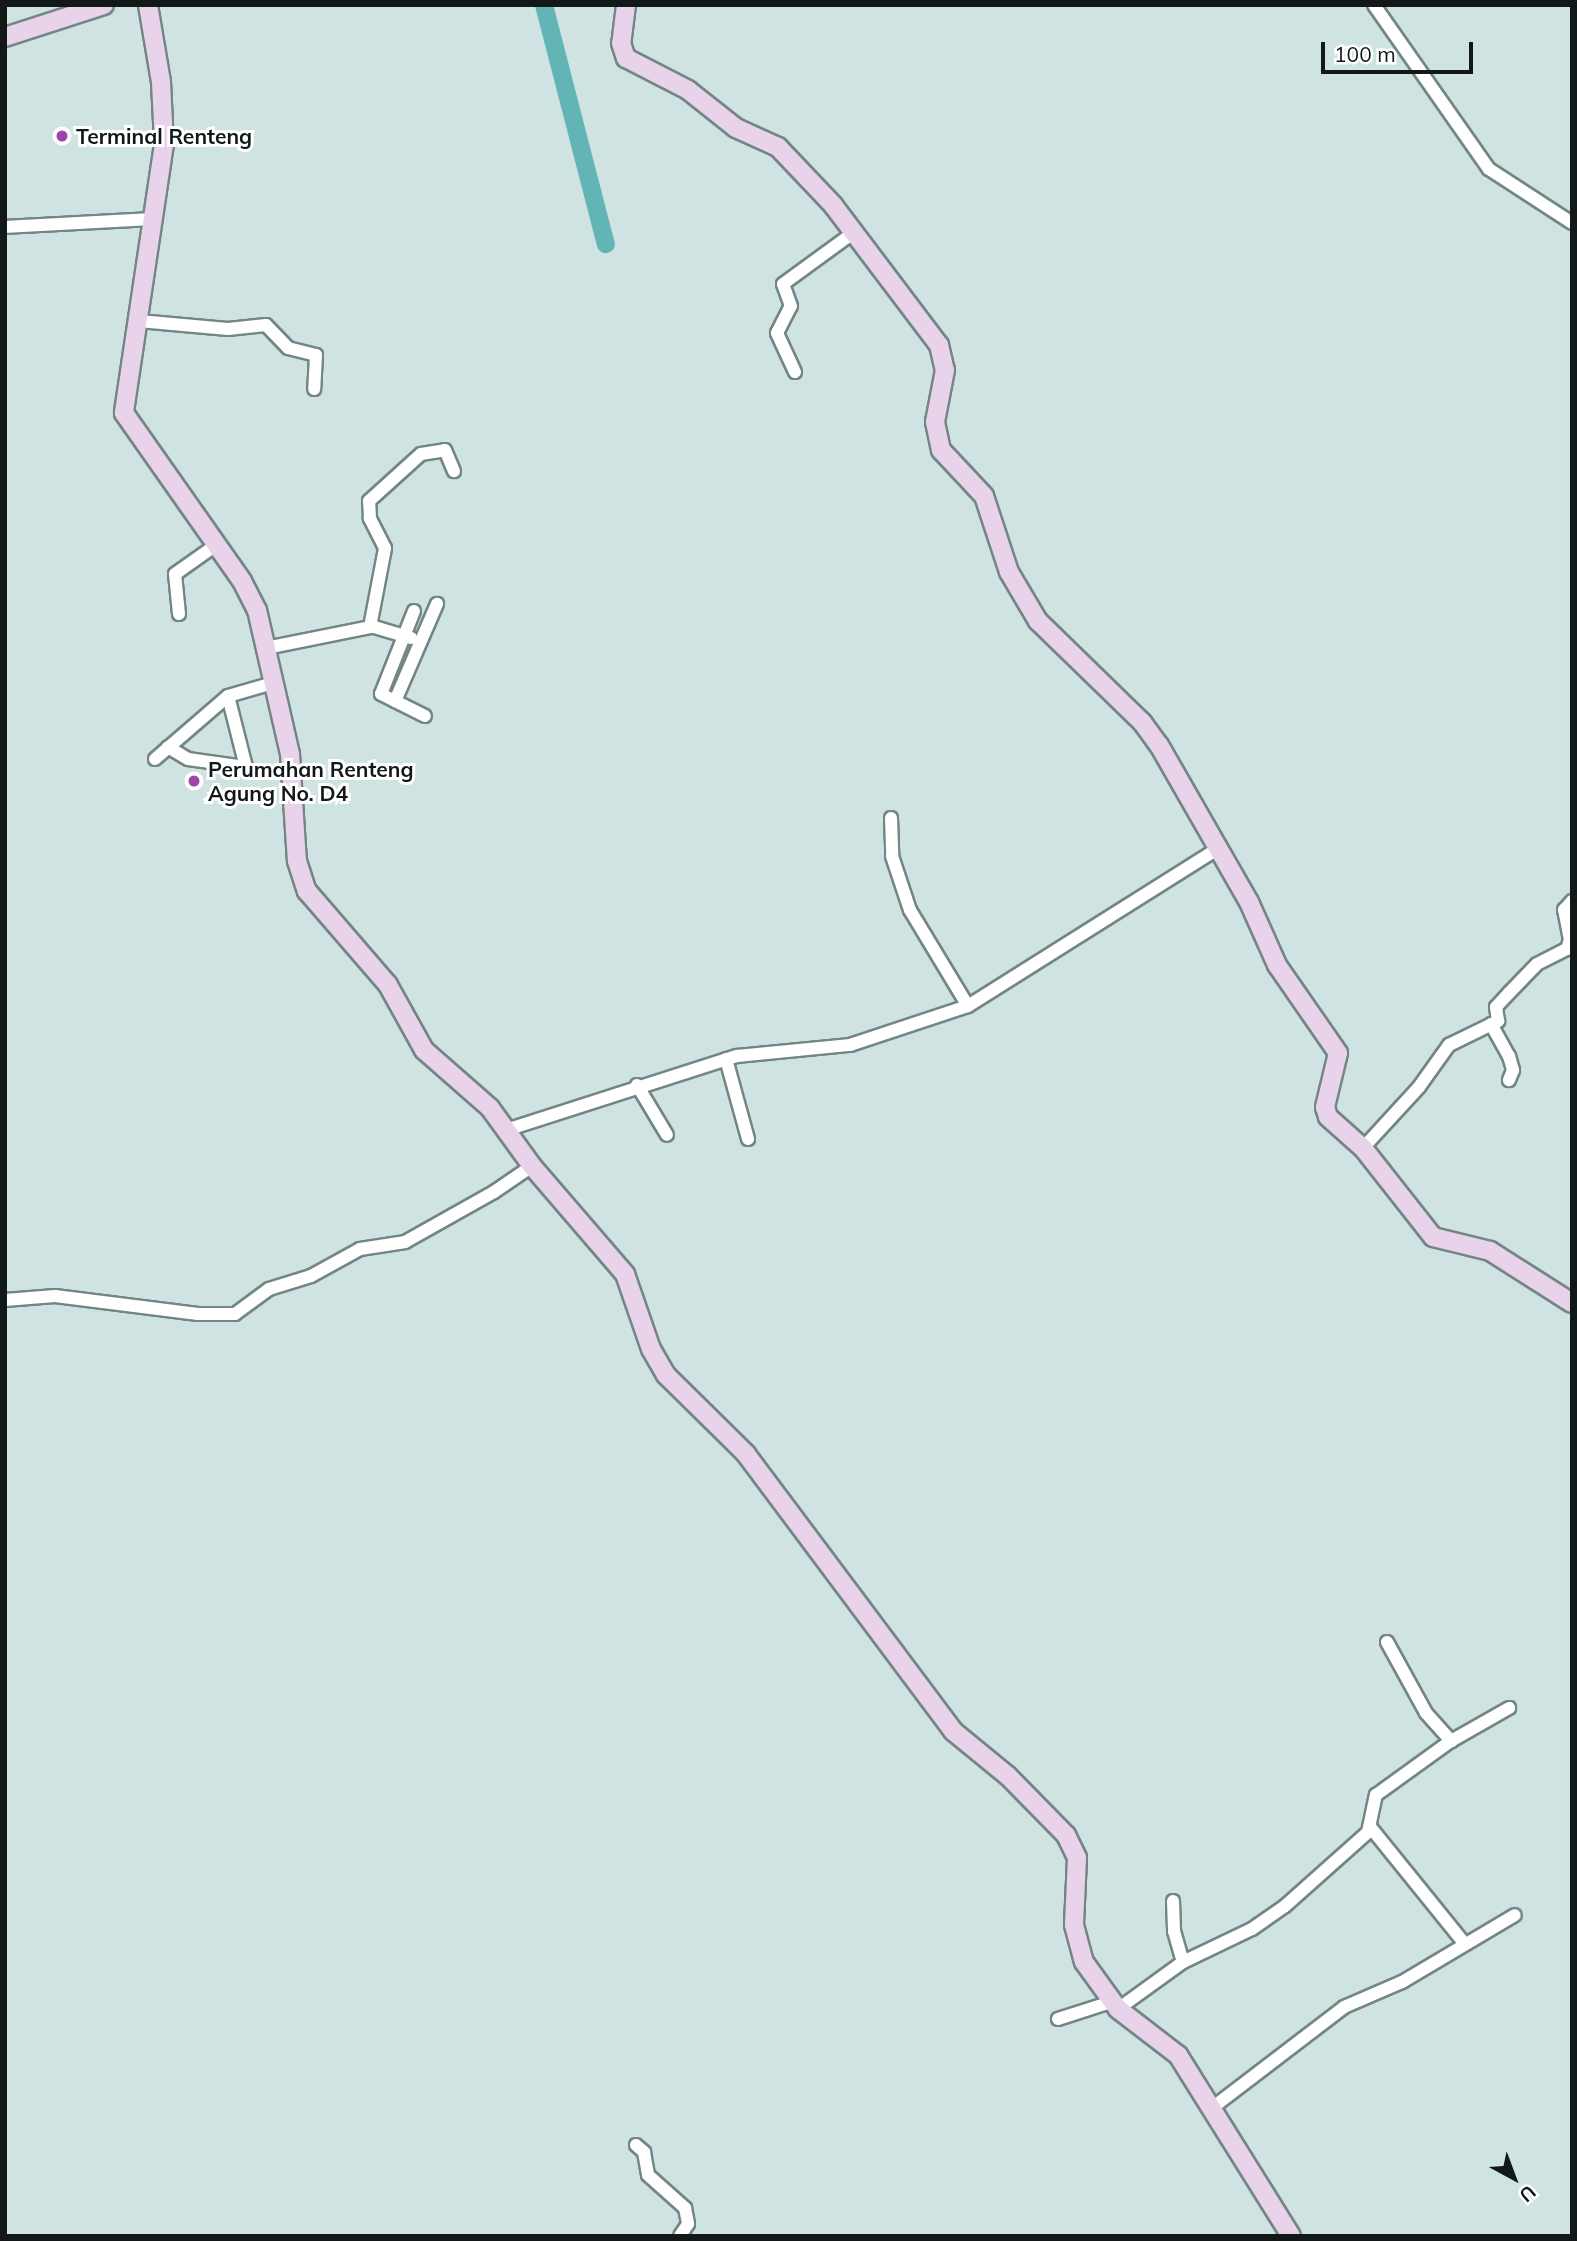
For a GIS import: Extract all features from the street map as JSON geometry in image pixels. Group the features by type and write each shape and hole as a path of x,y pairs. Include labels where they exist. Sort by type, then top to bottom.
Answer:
{"street":[{"path":"5,37 103,5"},
{"path":"148,5 165,134 125,418 250,596 266,648 295,784 297,861 307,891 388,985 424,1050 479,1095 532,1166 625,1274 651,1349 666,1375 746,1454 953,1731 1007,1776 1066,1835 1077,1858 1074,1925 1084,1962 1115,2005 1171,2048 1292,2236"},
{"path":"626,5 621,43 626,58 688,90 736,128 771,140 833,205 939,345 945,370 936,437 947,458 984,496 1009,572 1024,601 1047,632 1152,734 1249,902 1277,965 1338,1053 1326,1112 1363,1148 1433,1237 1490,1251 1572,1303"},
{"path":"1374,5 1489,169 1572,223"},
{"path":"5,227 151,219"},
{"path":"795,372 777,333 791,306 783,284 853,233"},
{"path":"139,321 228,328 266,324 288,348 316,355 314,389"},
{"path":"371,626 385,548 370,518 369,501 421,454 445,450 454,471"},
{"path":"179,614 175,574 216,545"},
{"path":"395,701 437,604"},
{"path":"414,611 381,694 425,716"},
{"path":"266,648 371,626 421,641"},
{"path":"155,759 228,696 273,683"},
{"path":"168,747 188,759 246,767 228,696"},
{"path":"891,818 892,856 910,910 968,1006"},
{"path":"506,1130 637,1085 726,1059 850,1045 968,1006 1217,849"},
{"path":"1363,1148 1419,1087 1449,1045 1499,1018 1496,1007 1537,964 1570,944 1564,910 1572,901"},
{"path":"1491,1024 1509,1056 1513,1069 1509,1080"},
{"path":"726,1059 748,1139"},
{"path":"637,1085 667,1135"},
{"path":"5,1300 55,1296 198,1314 235,1314 269,1289 311,1276 360,1249 405,1242 494,1192 532,1166"},
{"path":"1387,1642 1426,1713 1451,1741"},
{"path":"1464,1943 1371,1828 1371,1803 1376,1795 1451,1741 1509,1708"},
{"path":"1058,2019 1115,2005 1184,1962 1272,1916 1371,1828"},
{"path":"1173,1901 1173,1924 1184,1962"},
{"path":"1212,2108 1344,2007 1414,1976 1464,1943 1515,1915"},
{"path":"636,2145 644,2152 648,2175 685,2208 688,2224 680,2236"}],"waterway":[{"path":"544,5 606,244"}],"place":[{"name":"Terminal Renteng","path":"62,136"},
{"name":"Perumahan Renteng Agung No. D4","path":"194,781"}]}
